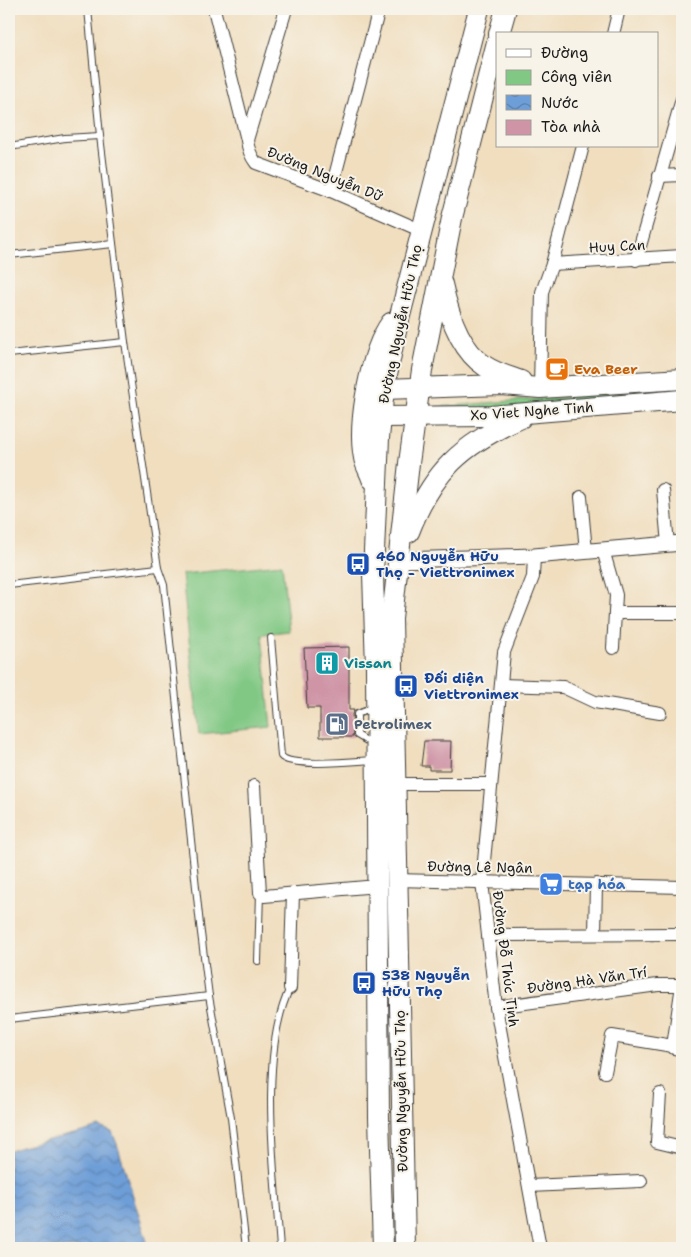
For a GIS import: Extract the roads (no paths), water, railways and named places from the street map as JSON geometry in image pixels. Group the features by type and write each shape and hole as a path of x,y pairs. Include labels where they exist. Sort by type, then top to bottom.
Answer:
{"main road":[{"name":"Đường Nguyễn Hữu Thọ","path":"383,1248 373,574 381,417 384,389 401,309 479,9"},
{"path":"500,32 506,9"},
{"name":"Đường Nguyễn Hữu Thọ","path":"405,1248 391,645 419,389 452,218 496,46"},
{"path":"441,280 456,327 474,357 485,366 540,388"},
{"path":"376,489 364,457 367,398 371,370 382,336 401,309"},
{"name":"Xo Viet Nghe Tinh","path":"384,389 501,385 540,388 682,379"},
{"name":"Xo Viet Nghe Tinh","path":"381,417 490,416 682,400"},
{"path":"399,560 418,509 440,475 461,453 482,436 538,411"}],"street":[{"name":"Đường Nguyễn Dữ","path":"214,9 248,149 256,163 331,192 420,230"},
{"path":"247,140 286,9"},
{"path":"331,192 379,9"},
{"path":"614,32 620,9"},
{"path":"636,260 682,99"},
{"path":"540,388 542,292 552,264 582,148"},
{"path":"659,176 682,174"},
{"name":"Huy Can","path":"552,264 682,256"},
{"path":"399,560 534,556 675,543 663,490"},
{"path":"581,497 586,551"},
{"path":"603,550 615,586 613,648"},
{"name":"Đường Đỗ Thúc Tịnh","path":"534,556 533,577 504,652 482,882 496,1007 540,1248"},
{"path":"615,613 682,613"},
{"path":"501,685 563,687 594,702 660,713"},
{"path":"394,784 491,784"},
{"path":"254,786 260,893 264,896 377,886"},
{"name":"Đường Lê Ngân","path":"396,880 682,886"},
{"path":"595,934 596,884"},
{"path":"290,988 293,893"},
{"path":"488,934 682,934"},
{"name":"Đường Hà Văn Trí","path":"496,1007 658,985 682,985"},
{"path":"606,1072 612,1036 678,1048 682,985"},
{"path":"660,1094 657,1142 682,1148"},
{"path":"529,1186 641,1181"}],"lane":[{"path":"88,9 100,136 125,342 158,568 164,586 176,677 198,915 209,996 232,1118 246,1248"},
{"path":"9,146 65,138 100,136"},
{"path":"9,255 113,244"},
{"path":"9,354 125,342"},
{"path":"9,585 158,568"},
{"path":"271,638 282,756 284,759 289,762 302,762 376,753"},
{"path":"258,961 260,893"},
{"path":"280,1248 272,1071 280,1013 290,988"},
{"path":"9,1020 209,996"}],"water":[{"path":"100,1127 112,1132 117,1144 149,1248 9,1248 9,1151"}],"place":[{"name":"Eva Beer","path":"557,369"},
{"name":"460 Nguyễn Hữu Thọ - Viettronimex","path":"358,564"},
{"name":"Vissan","path":"327,663"},
{"name":"Đối diện Viettronimex","path":"406,686"},
{"name":"Petrolimex","path":"337,724"},
{"name":"tạp hóa","path":"551,884"},
{"name":"538 Nguyễn Hữu Thọ","path":"364,983"}]}
